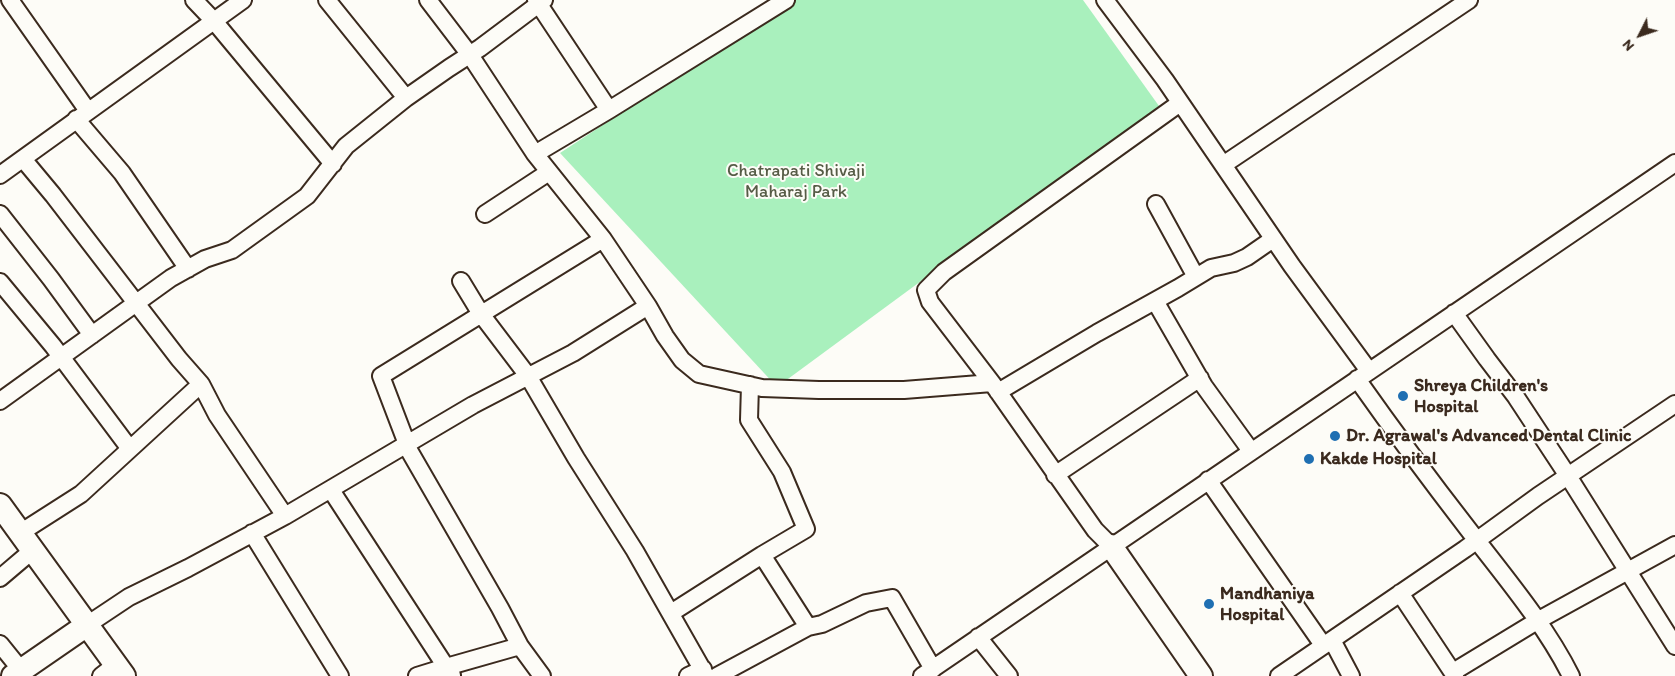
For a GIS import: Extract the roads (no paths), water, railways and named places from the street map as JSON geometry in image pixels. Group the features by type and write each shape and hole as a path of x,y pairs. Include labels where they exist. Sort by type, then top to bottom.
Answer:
{"street":[{"path":"10,0 82,115 188,269"},
{"path":"194,0 214,21 333,164"},
{"path":"0,176 243,0"},
{"path":"327,0 406,98"},
{"path":"428,0 470,55 535,154 603,239 682,360 699,374 762,388 819,390 995,388 1155,301 1211,268 1234,263 1247,257 1273,239"},
{"path":"535,154 786,0"},
{"path":"1105,0 1223,165 1363,375 1477,541 1558,649 1571,676"},
{"path":"1223,165 1469,0"},
{"path":"0,402 171,278 205,259 232,250 307,196 346,146 406,98 480,48 540,1 609,110"},
{"path":"1180,103 944,272 926,290 930,302 995,388 1095,530 1111,546 1201,676"},
{"path":"23,159 53,195 178,359 201,384 217,415 285,516"},
{"path":"461,281 481,314 528,376 671,613 703,674 808,627 822,624 866,603 892,598 928,672 1675,163"},
{"path":"485,214 549,172"},
{"path":"1156,204 1196,277"},
{"path":"0,214 92,335"},
{"path":"542,676 520,646 407,445 381,376 603,239"},
{"path":"0,282 53,346 60,358 130,449"},
{"path":"1155,301 1200,378 1251,451"},
{"path":"0,644 17,673 129,597 285,516 473,405 573,353 648,306"},
{"path":"1454,313 1516,397 1629,571 1675,646"},
{"path":"1055,475 1200,378"},
{"path":"0,578 27,541 201,384"},
{"path":"671,613 806,529 782,472 749,420 750,385"},
{"path":"1279,676 1675,404"},
{"path":"1208,480 1351,676"},
{"path":"331,490 449,671"},
{"path":"0,505 87,625 113,672"},
{"path":"252,533 340,676"},
{"path":"1400,593 1454,674 1537,621 1675,545"},
{"path":"762,555 808,627"},
{"path":"978,638 1010,676"},
{"path":"417,676 449,671 520,646"}],"place":[{"name":"Shreya Children's Hospital","path":"1403,396"},
{"name":"Dr. Agrawal's Advanced Dental Clinic","path":"1335,436"},
{"name":"Kakde Hospital","path":"1309,459"},
{"name":"Mandhaniya Hospital","path":"1209,604"}],"park label":[{"name":"Chatrapati Shivaji Maharaj Park","path":"796,181"}]}
